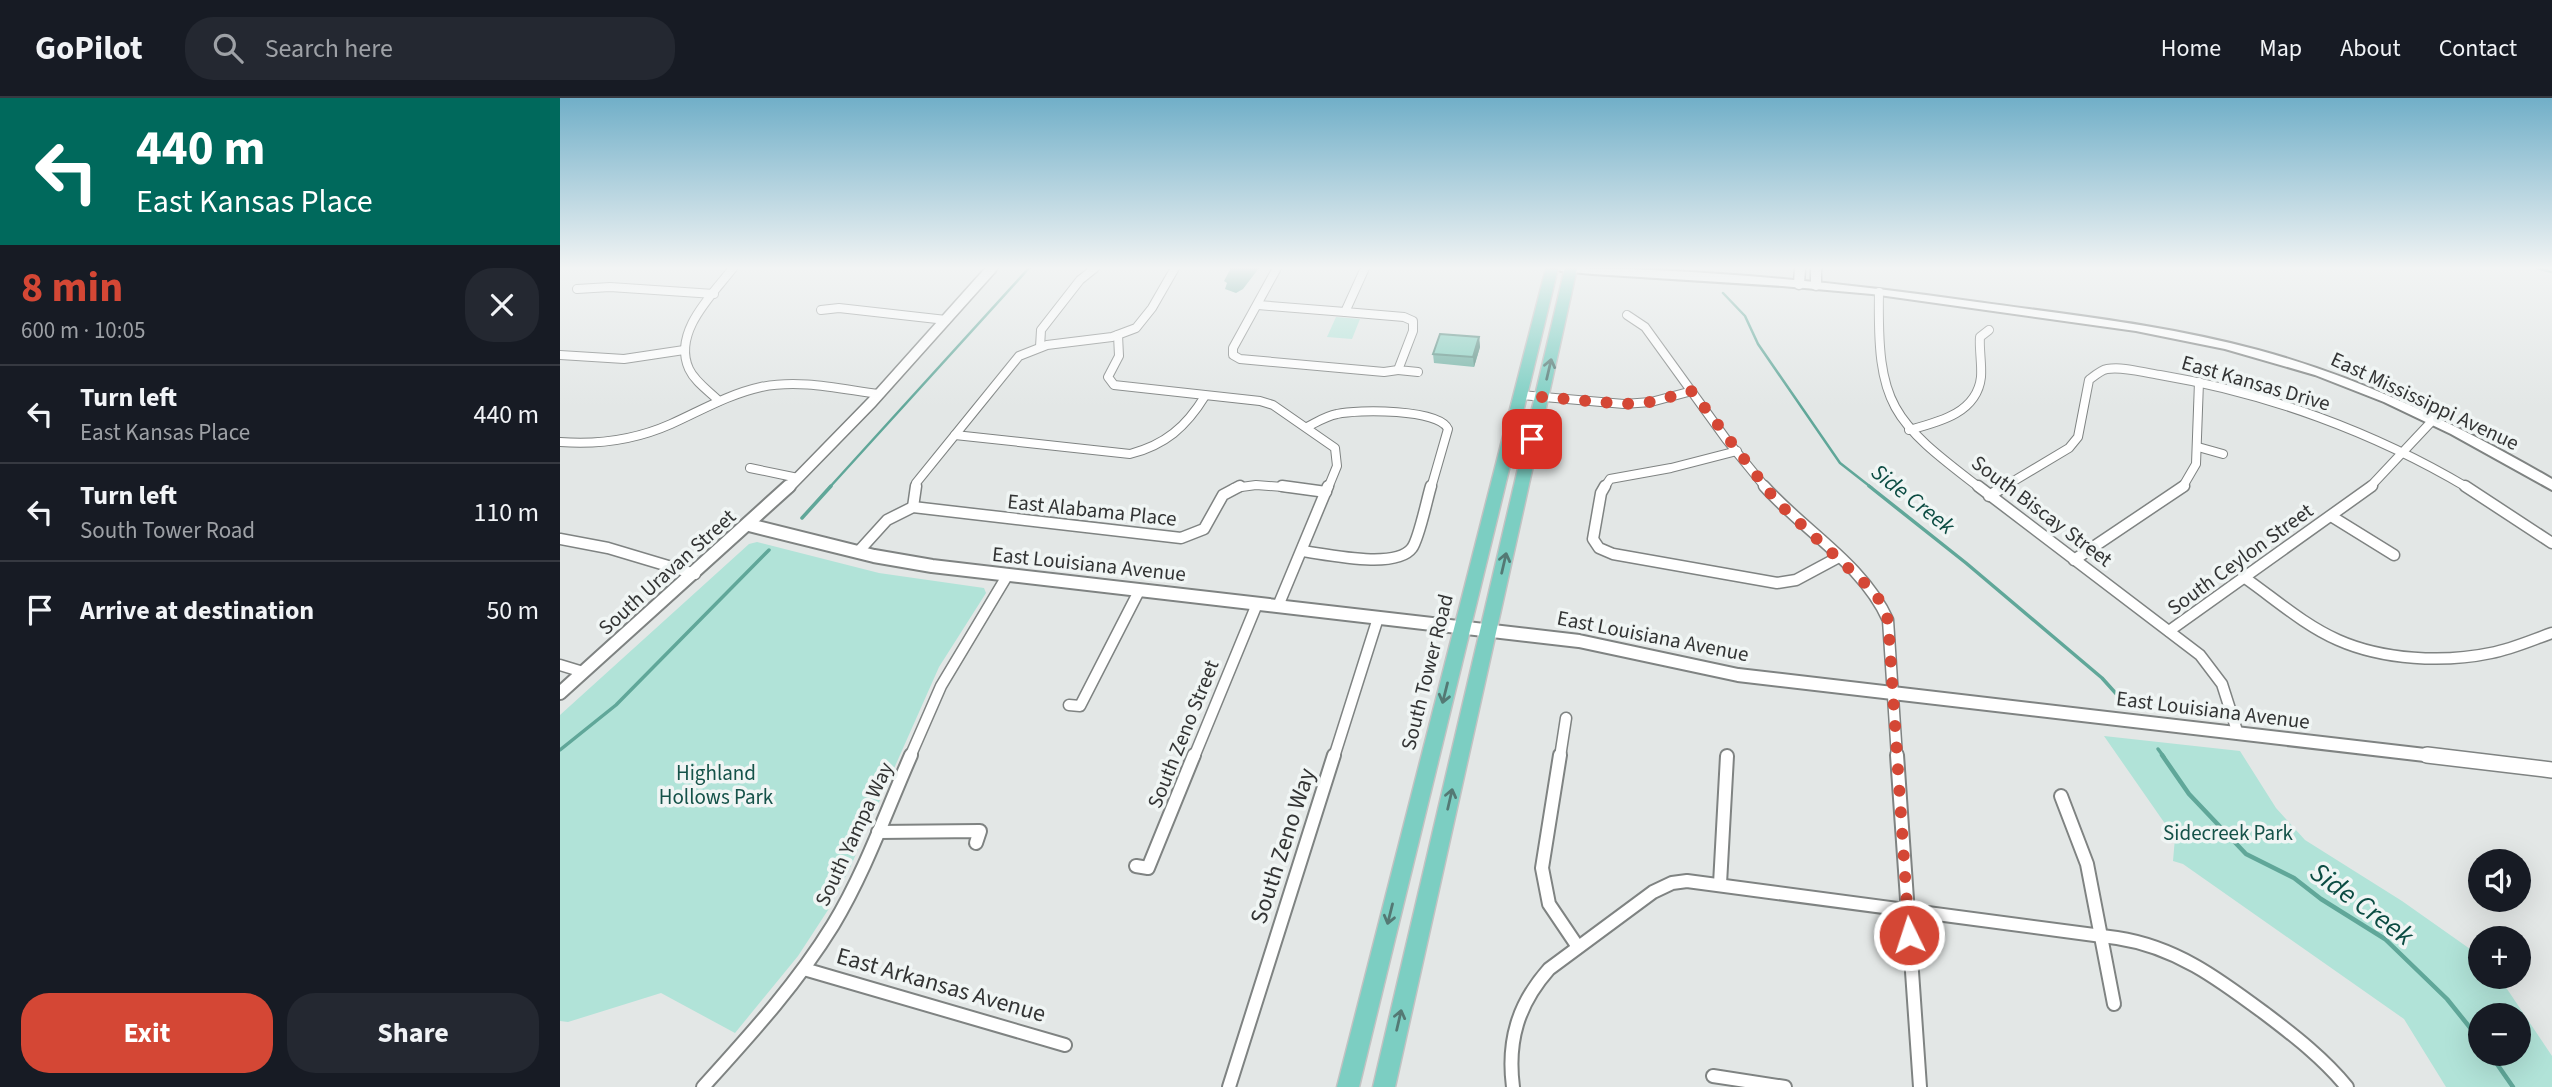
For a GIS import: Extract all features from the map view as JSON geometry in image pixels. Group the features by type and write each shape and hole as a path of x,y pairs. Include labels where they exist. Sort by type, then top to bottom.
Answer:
{"main road":[{"name":"South Tower Road","path":"1348,1087 1540,314"},
{"path":"1384,1087 1561,314"},
{"name":"East Mississippi Avenue","path":"2037,314 2209,341 2261,354 2331,377 2432,421 2505,457 2552,485"}],"street":[{"path":"700,314 689,330 684,349 692,373 719,401"},
{"path":"898,314 946,320"},
{"name":"South Uravan Street","path":"560,692 695,574 798,478 951,314"},
{"path":"1040,347 1041,330 1053,314"},
{"path":"858,552 887,520 913,507 916,483 1016,359 1025,352 1040,347 1118,335 1139,324 1145,314"},
{"path":"1252,314 1233,348 1233,355 1240,359 1384,372 1418,372"},
{"path":"1370,314 1404,317 1413,321 1413,331 1398,370"},
{"name":"South Biscay Street","path":"1879,314 1880,377 1890,404 1909,430 1934,453 2200,655 2217,675 2238,734"},
{"path":"1627,316 1645,327 1777,502 1871,589 1885,610 1920,1087"},
{"path":"1909,430 1956,414 1974,399 1981,384 1980,337 1989,330"},
{"path":"1118,335 1119,356 1108,377 1114,385 1268,404 1330,443 1337,454 1337,466 1278,606"},
{"path":"560,355 624,359 684,349"},
{"name":"East Kansas Drive","path":"1989,495 2075,443 2080,430 2087,385 2097,372 2122,369 2200,382 2292,408 2403,454 2474,492 2552,543"},
{"path":"2074,560 2177,493 2194,472 2198,447 2200,382"},
{"path":"560,442 592,444 636,436 746,391 786,384 879,394"},
{"path":"1520,395 1624,404 1651,402 1692,391"},
{"path":"955,435 1130,454 1150,449 1185,427 1205,396"},
{"path":"1302,551 1388,560 1409,553 1413,548 1448,429 1446,424 1435,418 1356,410 1330,414 1307,427"},
{"name":"South Ceylon Street","path":"2169,631 2372,486 2432,421"},
{"path":"2198,447 2224,454"},
{"path":"1737,451 1671,468 1610,479 1601,493 1593,539 1599,548 1613,554 1777,583 1796,580 1837,558"},
{"path":"750,468 798,478"},
{"name":"East Alabama Place","path":"913,507 1181,538 1190,537 1204,529 1223,495 1234,486 1248,484 1326,492"},
{"name":"South Ceylon Street","path":"2331,516 2394,555"},
{"name":"East Louisiana Avenue","path":"749,525 858,552 932,566 1595,643 1714,671 1893,694 2552,770"},
{"path":"560,538 608,548 695,574"},
{"name":"South Yampa Way","path":"703,1087 757,1029 804,969 844,905 941,686 1007,576"},
{"path":"2245,578 2322,631 2366,649 2426,656 2467,656 2506,649 2552,633"},
{"path":"1069,705 1080,706 1139,591"},
{"name":"South Zeno Street","path":"1136,866 1148,868 1257,604"},
{"name":"South Zeno Way","path":"1229,1087 1378,618"},
{"path":"560,665 583,672"},
{"path":"1566,718 1542,868 1549,904 1578,947"},
{"path":"1720,884 1727,756"},
{"path":"2061,796 2087,864 2114,1004"},
{"path":"878,832 980,831 976,843"},
{"path":"1513,1087 1510,1058 1518,1014 1536,982 1578,947 1663,886 1687,881 2101,936 2163,948 2206,970 2312,1050 2347,1087"},
{"name":"East Arkansas Avenue","path":"804,969 1065,1045"},
{"path":"1713,1076 1785,1087"}],"green space":[{"path":"1336,317 1360,319 1352,339 1327,337"},
{"name":"Highland Hollows Park","path":"757,542 879,573 984,588 986,593 939,667 849,870 828,910 798,956 735,1033 661,993 568,1022 560,1021 560,715 749,544"},
{"name":"Sidecreek Park","path":"2104,736 2240,751 2276,808 2305,840 2402,901 2468,948 2468,989 2507,989 2516,1003 2468,1003 2468,1066 2531,1066 2531,1025 2552,1056 2552,1087 2446,1087 2404,1019 2183,864 2173,861 2175,838"}],"building":[{"path":"1440,334 1479,337 1473,357 1433,354"}],"waterway":[{"path":"829,488 987,314"},
{"name":"Side Creek","path":"1743,314 1758,344 1840,463 1872,488"},
{"path":"802,518 831,486"},
{"name":"Side Creek","path":"1869,486 1966,563 2102,678 2120,698"},
{"path":"560,750 616,705 769,550"},
{"name":"Side Creek","path":"2158,749 2164,757"},
{"name":"Side Creek","path":"2162,755 2189,794 2246,854 2294,878 2321,899 2385,939 2447,999 2468,1025"},
{"name":"Side Creek","path":"2498,1066 2513,1087"}],"route":[{"path":"1532,439 1542,397 1624,404 1651,402 1692,391 1777,502 1871,589 1885,610 1888,620 1909,935"}]}
